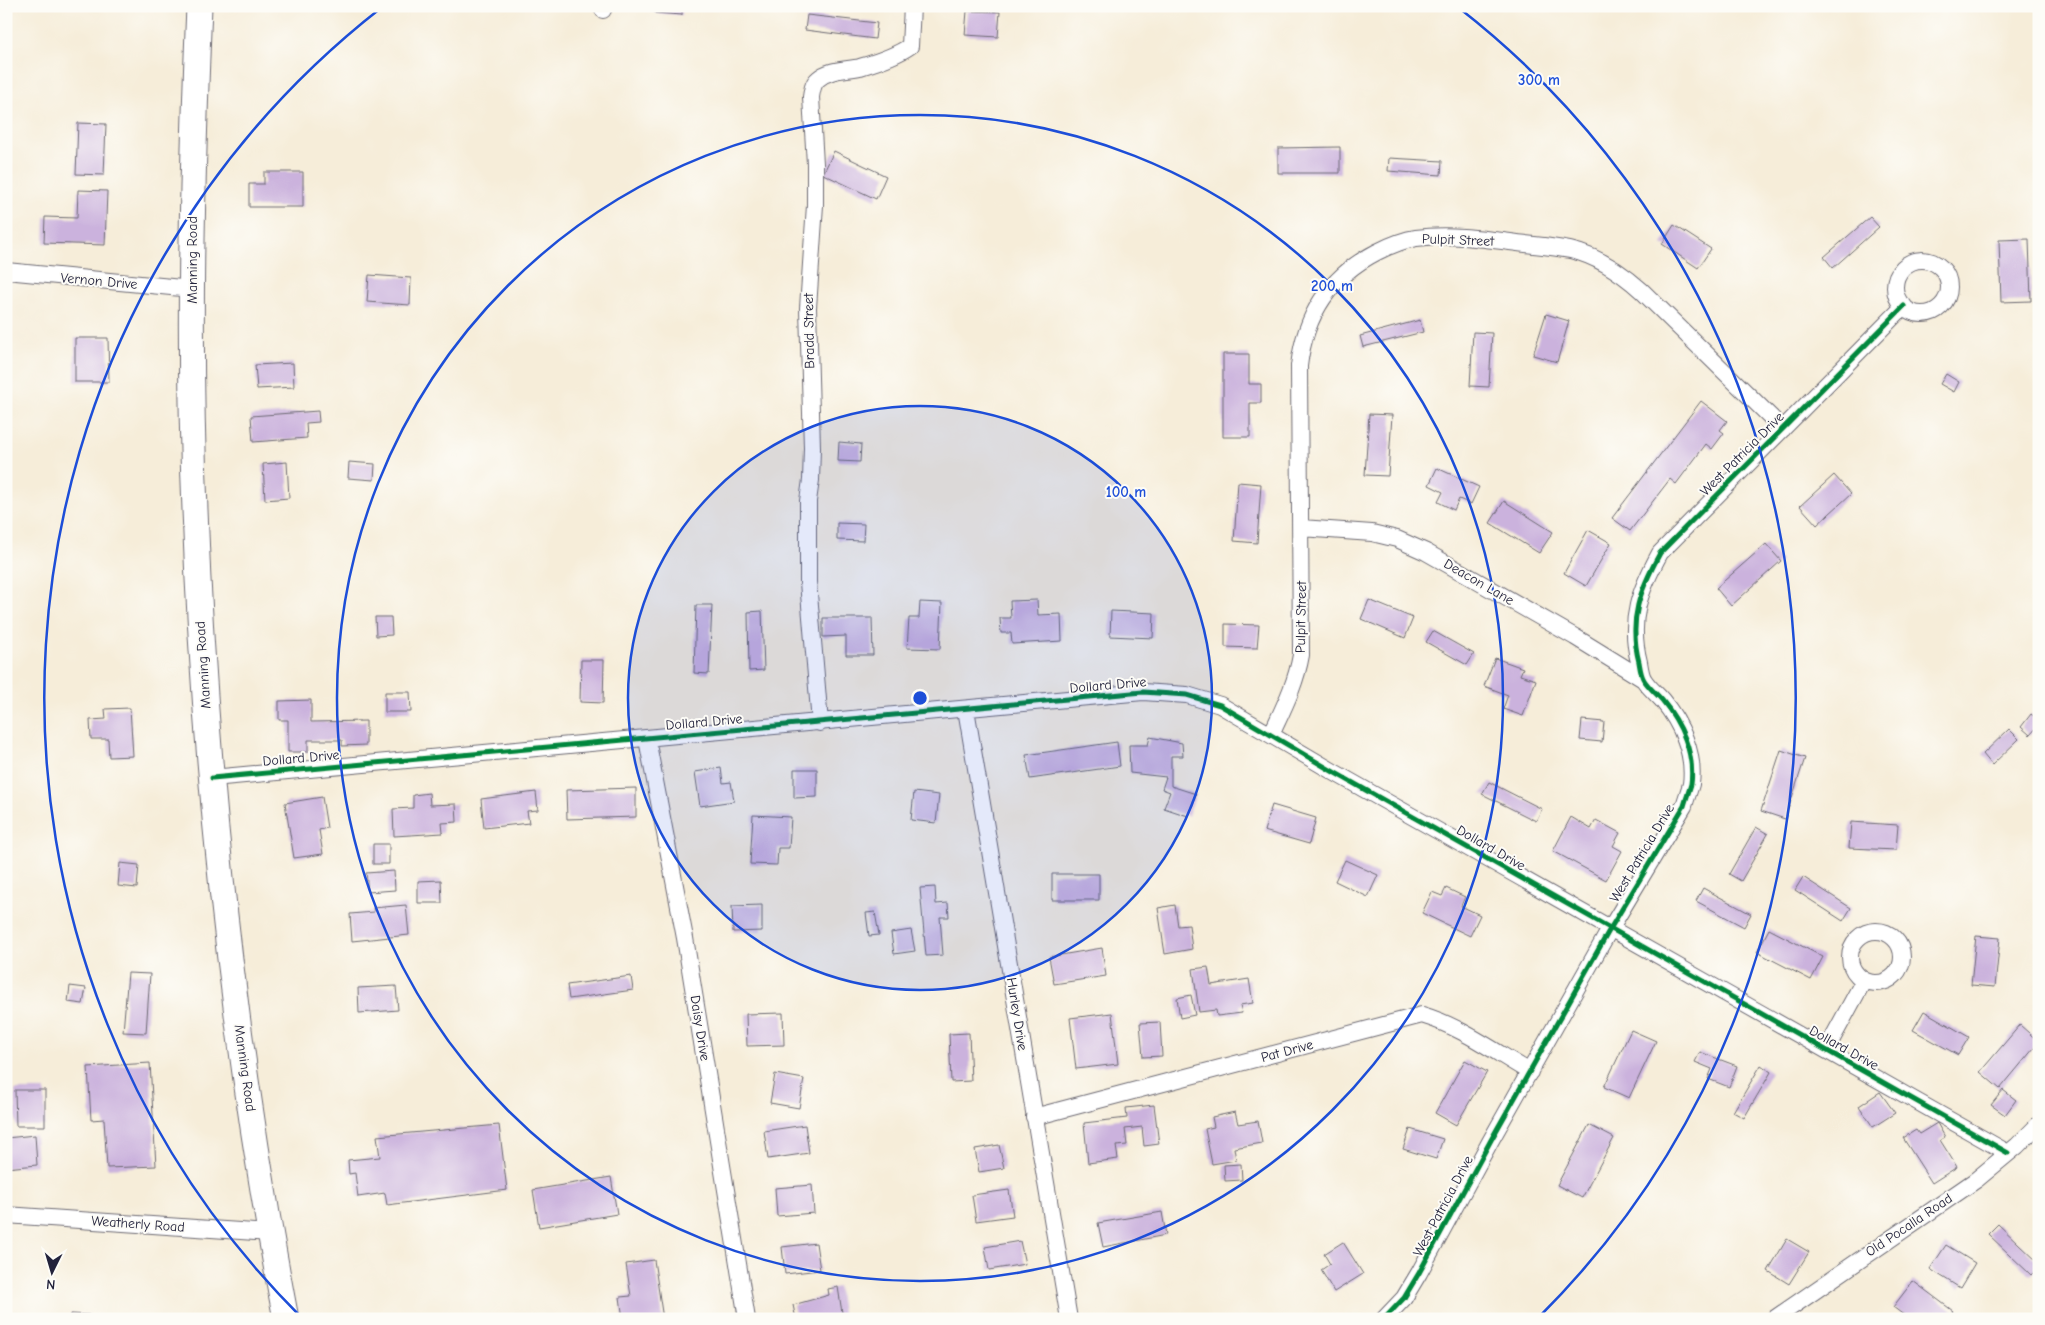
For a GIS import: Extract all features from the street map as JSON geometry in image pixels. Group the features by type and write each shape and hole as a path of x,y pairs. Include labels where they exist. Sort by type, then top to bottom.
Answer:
{"main road":[{"name":"Manning Road","path":"199,6 192,289 195,509 205,695 237,1010 270,1233 286,1319"}],"street":[{"name":"Bradd Street","path":"820,723 808,582 808,501 812,448 808,308 815,205 815,164 811,97 813,87 818,79 824,75 839,70 859,67 900,53 910,46 912,6"},
{"name":"Pulpit Street","path":"1271,735 1292,690 1298,673 1301,655 1299,366 1307,328 1317,308 1332,286 1350,268 1390,245 1414,238 1441,236 1571,250 1599,260 1626,277 1642,291 1783,429"},
{"name":"Vernon Drive","path":"6,271 192,289"},
{"name":"West Patricia Drive","path":"1384,1319 1396,1308 1419,1274 1610,929 1684,806 1690,784 1691,763 1687,741 1677,721 1663,701 1643,680 1637,655 1634,626 1638,603 1644,585 1660,553 1904,306"},
{"name":"Deacon Lane","path":"1301,528 1372,533 1397,539 1426,552 1575,638 1643,680"},
{"name":"Dollard Drive","path":"212,778 1143,692 1169,692 1187,695 1220,705 1610,929 2008,1153"},
{"name":"Hurley Drive","path":"966,709 1069,1319"},
{"name":"Daisy Drive","path":"647,739 685,938 747,1319"},
{"path":"1826,1050 1864,980"},
{"name":"Pat Drive","path":"1034,1117 1422,1015 1454,1028 1530,1072"},
{"name":"Old Pocalla Road","path":"1774,1319 1976,1180 2039,1124"},
{"name":"Weatherly Road","path":"6,1215 270,1233"}],"building":[{"path":"656,6 682,6 682,15 655,13"},
{"path":"967,11 1000,12 998,37 965,35"},
{"path":"807,15 877,23 875,39 805,30"},
{"path":"78,123 106,124 104,175 76,174"},
{"path":"1340,147 1340,173 1278,173 1278,148"},
{"path":"834,151 886,176 876,199 823,174"},
{"path":"1389,158 1442,161 1441,175 1388,171"},
{"path":"264,172 303,172 303,207 249,207 249,184 264,184"},
{"path":"78,190 107,191 105,245 44,243 45,217 77,218"},
{"path":"1870,217 1879,227 1833,268 1824,257"},
{"path":"1674,225 1711,249 1698,268 1662,244"},
{"path":"2029,239 2031,301 2001,302 1999,240"},
{"path":"369,275 411,278 410,305 367,302"},
{"path":"1546,314 1569,321 1557,362 1533,355"},
{"path":"1420,320 1423,332 1363,347 1360,336"},
{"path":"1473,332 1492,333 1489,387 1470,386"},
{"path":"75,338 108,338 109,382 75,382"},
{"path":"1223,354 1249,354 1249,384 1261,384 1261,403 1250,403 1250,437 1223,437"},
{"path":"293,363 294,387 257,389 255,365"},
{"path":"1946,374 1959,382 1954,392 1940,384"},
{"path":"1701,401 1727,421 1720,430 1724,433 1712,449 1706,444 1676,484 1670,479 1630,531 1612,518"},
{"path":"318,411 319,422 306,423 307,438 253,442 251,416"},
{"path":"1369,414 1392,415 1388,476 1365,475"},
{"path":"839,442 861,444 860,462 838,461"},
{"path":"287,462 289,498 265,500 263,464"},
{"path":"349,462 375,464 374,480 348,478"},
{"path":"1437,468 1479,487 1471,504 1459,499 1454,510 1438,502 1443,492 1429,485"},
{"path":"1834,475 1851,494 1817,525 1800,506"},
{"path":"1238,482 1261,484 1257,543 1234,541"},
{"path":"1504,501 1553,532 1539,553 1490,523"},
{"path":"837,523 864,524 863,541 837,540"},
{"path":"1588,530 1611,543 1586,586 1564,573"},
{"path":"1766,544 1781,561 1731,606 1716,588"},
{"path":"1037,600 1038,615 1061,614 1062,641 1012,644 1011,633 1001,633 1000,618 1011,618 1010,601"},
{"path":"1369,600 1413,618 1405,638 1361,619"},
{"path":"920,602 942,603 940,649 907,648 909,618 919,618"},
{"path":"696,605 712,605 709,674 694,673"},
{"path":"762,611 764,670 749,671 748,612"},
{"path":"1111,611 1154,613 1153,638 1110,636"},
{"path":"375,617 391,617 392,635 376,636"},
{"path":"823,618 872,618 873,655 846,655 846,636 823,637"},
{"path":"1225,624 1259,625 1257,648 1225,647"},
{"path":"1433,631 1474,654 1467,665 1426,642"},
{"path":"1495,658 1523,668 1520,675 1536,680 1523,716 1503,709 1508,695 1484,686"},
{"path":"581,660 604,660 603,703 580,702"},
{"path":"385,692 410,692 411,712 385,712"},
{"path":"311,700 311,722 366,721 366,745 342,746 342,740 308,740 308,752 288,752 288,720 279,720 279,701"},
{"path":"130,708 133,756 109,757 108,739 91,739 90,720 106,719 105,709"},
{"path":"2031,714 2039,720 2039,725 2030,735 2021,727"},
{"path":"1582,720 1604,722 1602,742 1580,740"},
{"path":"2009,729 2019,739 1992,765 1983,754"},
{"path":"1150,737 1182,743 1183,756 1171,756 1171,786 1196,794 1188,816 1164,808 1170,792 1162,789 1166,777 1130,773 1129,745 1148,745"},
{"path":"1117,742 1120,766 1030,779 1026,755"},
{"path":"1781,750 1805,758 1785,819 1761,811"},
{"path":"721,768 723,783 731,782 734,801 700,806 695,772"},
{"path":"794,769 817,769 817,797 794,798"},
{"path":"1489,782 1542,809 1536,821 1482,794"},
{"path":"636,788 636,817 567,819 566,790"},
{"path":"536,792 538,810 527,811 529,823 484,828 481,799"},
{"path":"914,792 939,795 936,823 911,820"},
{"path":"429,793 430,805 456,804 457,822 442,823 443,833 394,836 393,809 413,808 413,795"},
{"path":"322,797 327,828 319,830 323,854 294,858 285,803"},
{"path":"1272,805 1316,818 1309,844 1264,831"},
{"path":"753,815 791,817 789,848 778,848 777,865 750,864"},
{"path":"1571,817 1591,829 1596,820 1620,833 1613,846 1622,851 1606,880 1553,851"},
{"path":"1851,822 1898,825 1896,850 1849,848"},
{"path":"1756,827 1768,834 1741,881 1729,874"},
{"path":"373,844 389,844 389,864 373,864"},
{"path":"1345,860 1378,875 1368,897 1335,881"},
{"path":"120,863 139,865 137,888 118,886"},
{"path":"394,871 395,890 368,892 366,873"},
{"path":"1052,874 1099,874 1099,900 1052,900"},
{"path":"1803,877 1851,908 1843,921 1795,890"},
{"path":"441,880 442,903 418,903 418,881"},
{"path":"935,887 936,904 948,903 949,917 940,917 943,955 926,956 920,888"},
{"path":"1446,888 1465,897 1461,906 1480,915 1470,936 1422,913 1432,892 1442,896"},
{"path":"1703,888 1751,914 1744,927 1696,901"},
{"path":"406,905 409,935 352,941 350,914 374,912 373,908"},
{"path":"762,905 762,931 733,932 732,906"},
{"path":"1175,905 1178,926 1189,925 1192,949 1165,954 1158,908"},
{"path":"875,912 879,935 869,936 866,913"},
{"path":"1769,929 1823,957 1811,980 1757,952"},
{"path":"911,930 915,951 894,954 891,933"},
{"path":"1976,936 2000,938 1995,987 1971,985"},
{"path":"1102,948 1106,976 1054,984 1049,957"},
{"path":"1208,967 1211,985 1249,979 1253,1003 1240,1005 1242,1013 1217,1016 1216,1010 1199,1012 1193,969"},
{"path":"128,973 150,974 146,1033 123,1032"},
{"path":"631,976 633,990 569,999 567,985"},
{"path":"70,986 86,988 83,1004 68,1002"},
{"path":"396,986 398,1010 359,1013 358,988"},
{"path":"1191,995 1195,1015 1180,1018 1177,998"},
{"path":"1924,1011 1969,1037 1958,1055 1913,1030"},
{"path":"783,1013 784,1045 747,1046 746,1014"},
{"path":"1112,1013 1118,1064 1076,1069 1070,1018"},
{"path":"1160,1022 1162,1056 1143,1057 1140,1023"},
{"path":"2020,1025 2039,1042 2000,1089 1980,1072"},
{"path":"1631,1030 1656,1041 1629,1098 1604,1087"},
{"path":"969,1033 971,1081 951,1082 949,1034"},
{"path":"1700,1052 1737,1066 1729,1087 1708,1079 1712,1069 1695,1062"},
{"path":"1465,1060 1487,1072 1456,1125 1435,1113"},
{"path":"150,1063 156,1166 107,1168 104,1119 91,1120 88,1067"},
{"path":"1761,1065 1771,1072 1744,1118 1733,1112"},
{"path":"775,1074 804,1079 799,1108 770,1103"},
{"path":"15,1090 45,1090 45,1126 16,1126"},
{"path":"2003,1090 2016,1100 2005,1115 1991,1105"},
{"path":"1880,1092 1895,1113 1873,1127 1859,1106"},
{"path":"1154,1105 1159,1144 1144,1146 1142,1127 1125,1129 1127,1145 1116,1146 1118,1159 1088,1163 1084,1123 1127,1118 1126,1108"},
{"path":"1235,1112 1238,1124 1258,1121 1262,1143 1234,1148 1236,1160 1212,1164 1205,1129 1214,1127 1212,1117"},
{"path":"1937,1123 1945,1137 1940,1140 1957,1167 1932,1183 1903,1138 1916,1130 1919,1134"},
{"path":"499,1125 507,1190 387,1205 385,1193 358,1197 355,1173 349,1174 348,1160 380,1157 377,1136"},
{"path":"805,1125 809,1153 768,1159 764,1131"},
{"path":"1589,1125 1614,1138 1582,1198 1557,1185"},
{"path":"1410,1129 1443,1139 1436,1159 1403,1149"},
{"path":"35,1135 37,1165 6,1168 6,1138"},
{"path":"999,1145 1004,1168 979,1172 975,1149"},
{"path":"1241,1164 1242,1180 1225,1181 1224,1165"},
{"path":"611,1177 617,1214 539,1227 533,1190"},
{"path":"812,1185 814,1213 777,1216 775,1188"},
{"path":"1009,1190 1013,1216 976,1221 972,1195"},
{"path":"1162,1212 1166,1235 1103,1247 1098,1223"},
{"path":"1998,1224 2039,1263 2039,1267 2031,1275 1988,1234"},
{"path":"1787,1239 1809,1252 1789,1284 1768,1271"},
{"path":"1020,1241 1025,1264 989,1270 985,1247"},
{"path":"1343,1242 1363,1274 1334,1292 1321,1270 1330,1264 1324,1254"},
{"path":"816,1243 820,1270 785,1274 782,1247"},
{"path":"1946,1245 1975,1263 1960,1288 1930,1269"},
{"path":"654,1260 663,1319 623,1319 620,1297 631,1296 626,1264"},
{"path":"1913,1281 1953,1311 1948,1319 1909,1319 1893,1307"},
{"path":"838,1287 843,1319 796,1319 793,1305 829,1295 828,1289"},
{"path":"71,1314 89,1315 89,1319 71,1319"}],"cycle path":[{"path":"1384,1319 1404,1298 1419,1273 1491,1140 1610,929 1684,806 1691,784 1692,772 1689,750 1675,718 1643,678 1636,646 1635,632 1638,605 1660,553 1904,306"},
{"path":"212,778 1143,692 1187,695 1220,705 1332,771 2008,1153"}]}
